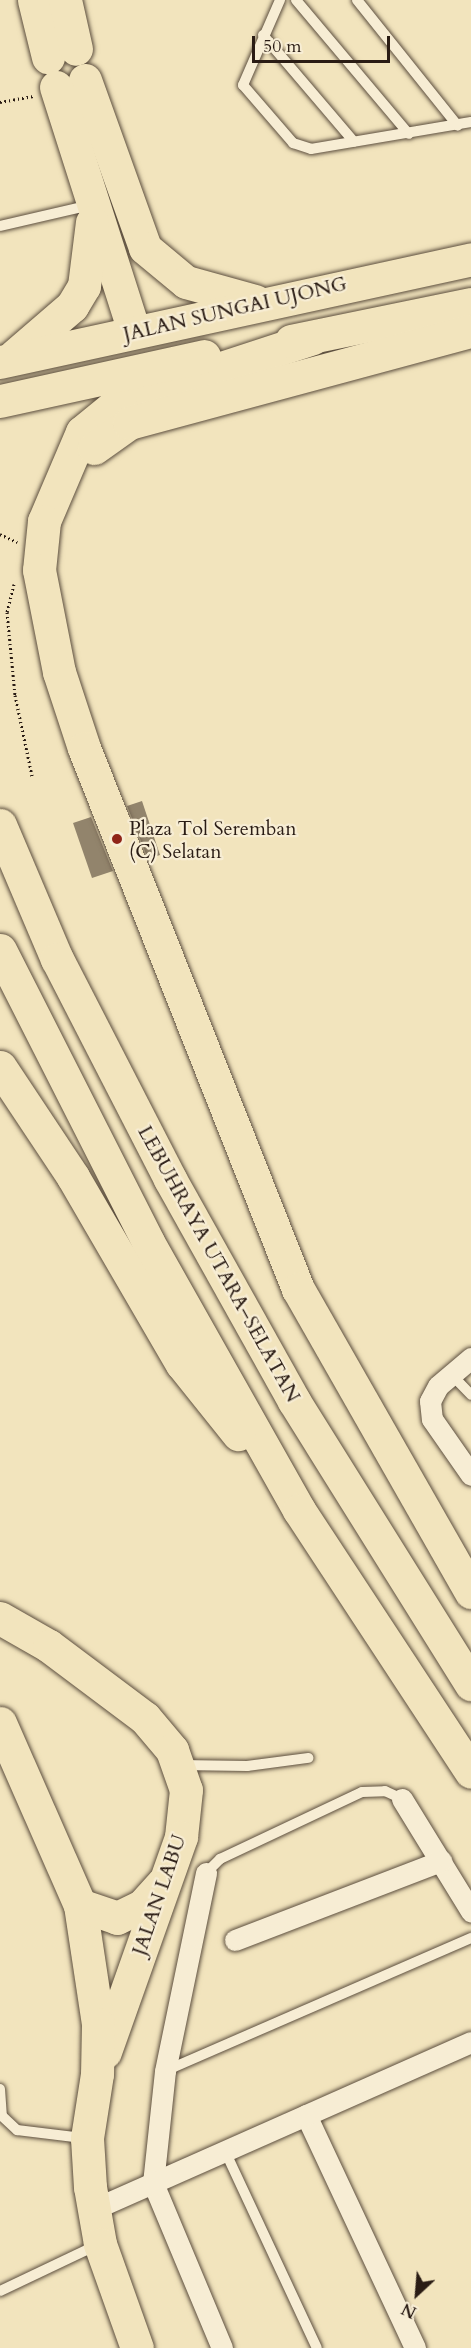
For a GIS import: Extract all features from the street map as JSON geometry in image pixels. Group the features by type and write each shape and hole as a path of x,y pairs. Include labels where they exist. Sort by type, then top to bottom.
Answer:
{"main road":[{"path":"34,0 61,74 145,248 186,282 260,302"},
{"path":"65,0 61,74 93,204 134,332"},
{"path":"4,361 48,329 84,286 93,204"},
{"name":"JALAN SUNGAI UJONG","path":"4,361 260,302 471,259"},
{"path":"418,318 471,304"},
{"path":"418,318 471,311"},
{"name":"JALAN SUNGAI UJONG","path":"0,400 146,366 418,318"},
{"path":"62,472 129,423 471,331"},
{"path":"313,338 120,401 82,432 62,472 44,521 39,570 59,672 84,748 298,1289 471,1592"},
{"name":"LEBUHRAYA UTARA–SELATAN","path":"0,825 57,959 170,1179 294,1401 471,1684"},
{"path":"0,950 148,1242 299,1510 471,1772"},
{"path":"0,1067 73,1177 182,1364 299,1510"},
{"name":"JALAN LABU","path":"0,1618 58,1652 145,1718 177,1765 186,1790 181,1837 97,2074"},
{"name":"JALAN LABU","path":"0,1723 80,1905 94,1971 97,2074 87,2138 94,2209 100,2244 137,2348"},
{"path":"80,1905 117,1918 142,1906 166,1880"}],"street":[{"path":"471,1358 451,1374 430,1401 432,1419 471,1474"},
{"path":"402,1798 471,1911"},
{"path":"235,1940 441,1861"},
{"path":"206,1873 165,2072 153,2183 222,2348"},
{"path":"94,2209 471,2042"},
{"path":"306,2115 415,2348"}],"lane":[{"path":"280,0 244,77 245,91 303,148 410,134 471,122"},
{"path":"296,0 410,134"},
{"path":"357,0 458,126"},
{"path":"263,35 354,142"},
{"path":"0,226 93,204"},
{"path":"451,1374 470,1397"},
{"path":"177,1765 247,1766 308,1758"},
{"path":"206,1873 220,1859 362,1792 385,1791 402,1798"},
{"path":"165,2072 471,1938"},
{"path":"0,2089 2,2116 17,2130 87,2138"},
{"path":"225,2151 317,2348"},
{"path":"0,2291 100,2244"}],"path":[{"path":"0,102 61,74"},
{"path":"0,534 26,547"},
{"path":"15,581 8,612 15,695 33,776"}],"building":[{"path":"142,801 160,855 148,859 127,806"},
{"path":"91,817 113,871 92,878 73,823"}],"place":[{"name":"Plaza Tol Seremban (C) Selatan","path":"117,839"}]}
